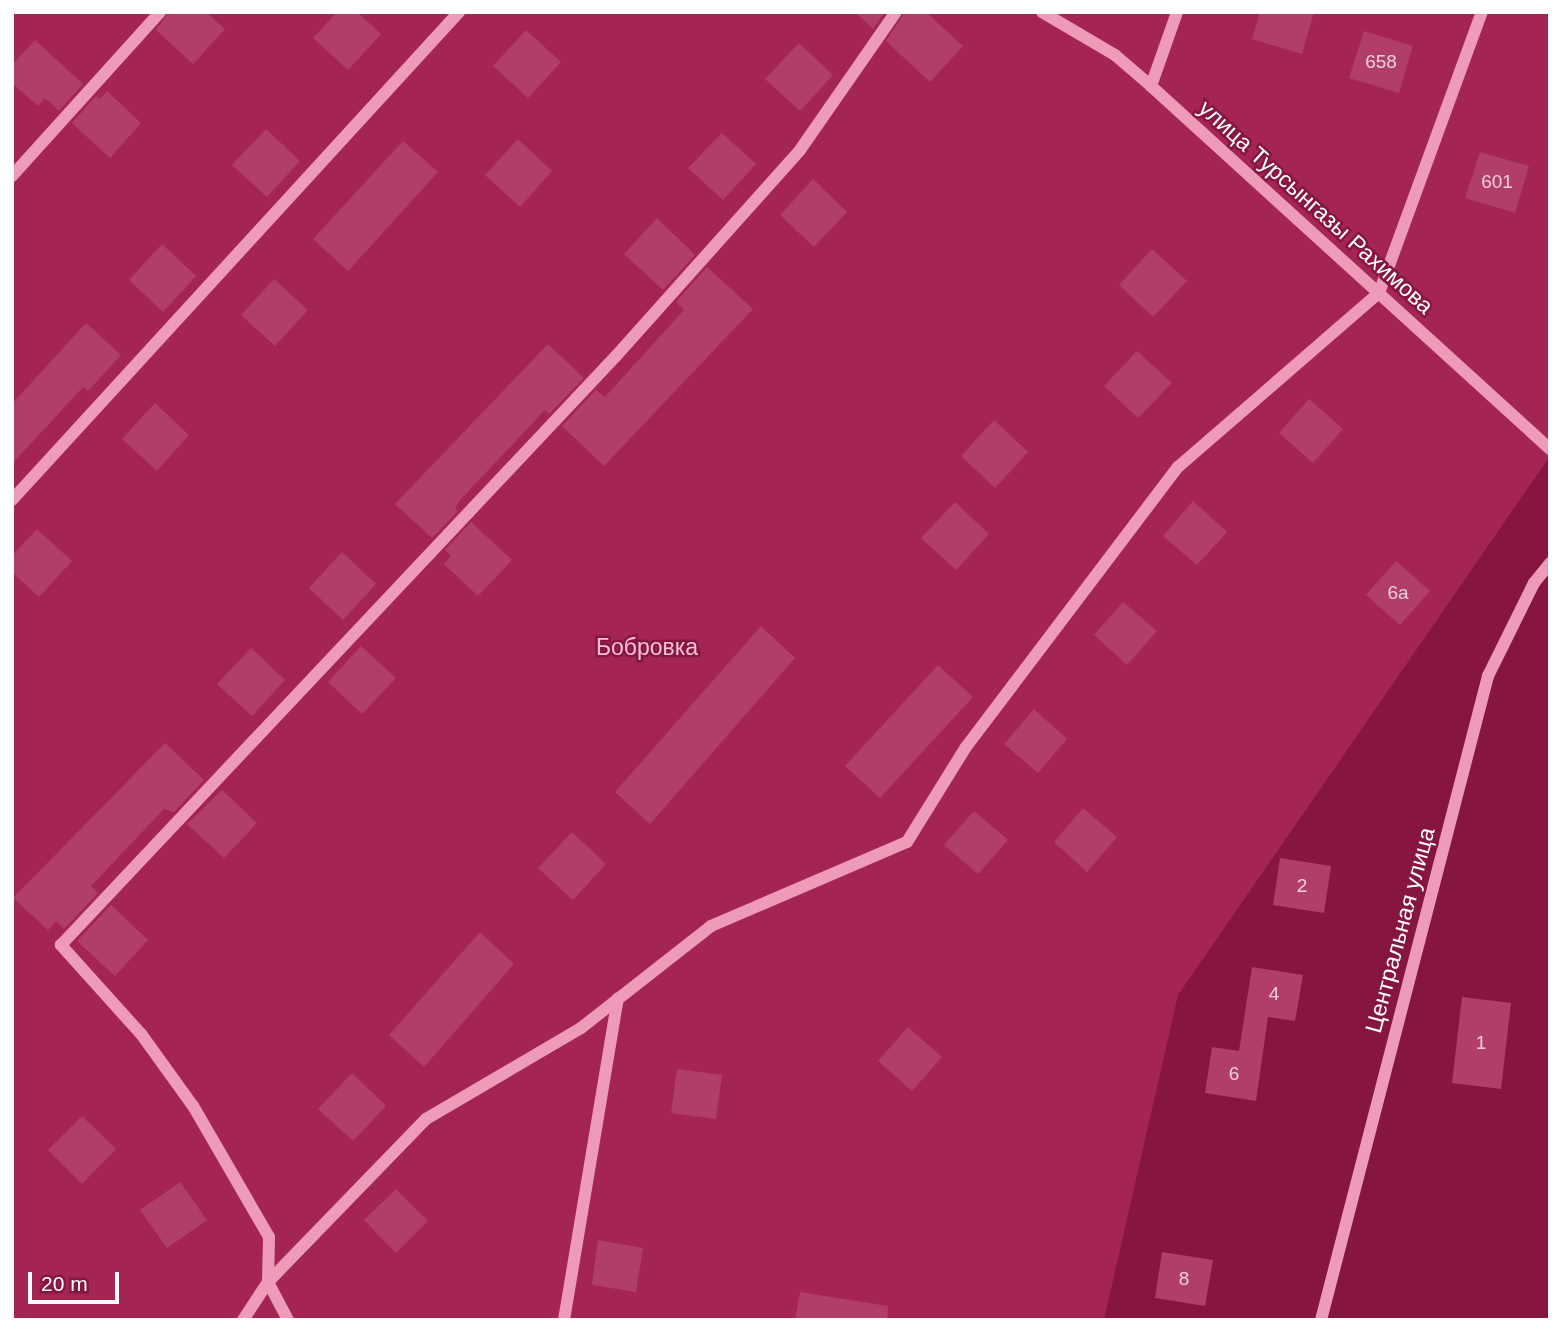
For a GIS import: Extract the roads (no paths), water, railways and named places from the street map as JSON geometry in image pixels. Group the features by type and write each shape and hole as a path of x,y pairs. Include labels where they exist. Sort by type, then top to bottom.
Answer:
{"street":[{"path":"12,176 160,12"},
{"path":"12,499 268,226 459,12"},
{"path":"288,1320 268,1282 269,1237 193,1106 141,1034 61,945 616,356 800,150 896,12"},
{"name":"улица Турсынгазы Рахимова","path":"1042,12 1115,55 1550,449"},
{"path":"1151,86 1177,12"},
{"path":"243,1320 268,1282 426,1119 581,1028 711,926 907,842 966,747 1178,467 1379,293 1482,12"},
{"name":"Центральная улица","path":"1321,1320 1488,676 1534,583 1550,563"},
{"path":"564,1320 618,999"}],"park label":[{"name":"Бобровка","path":"647,647"}]}
